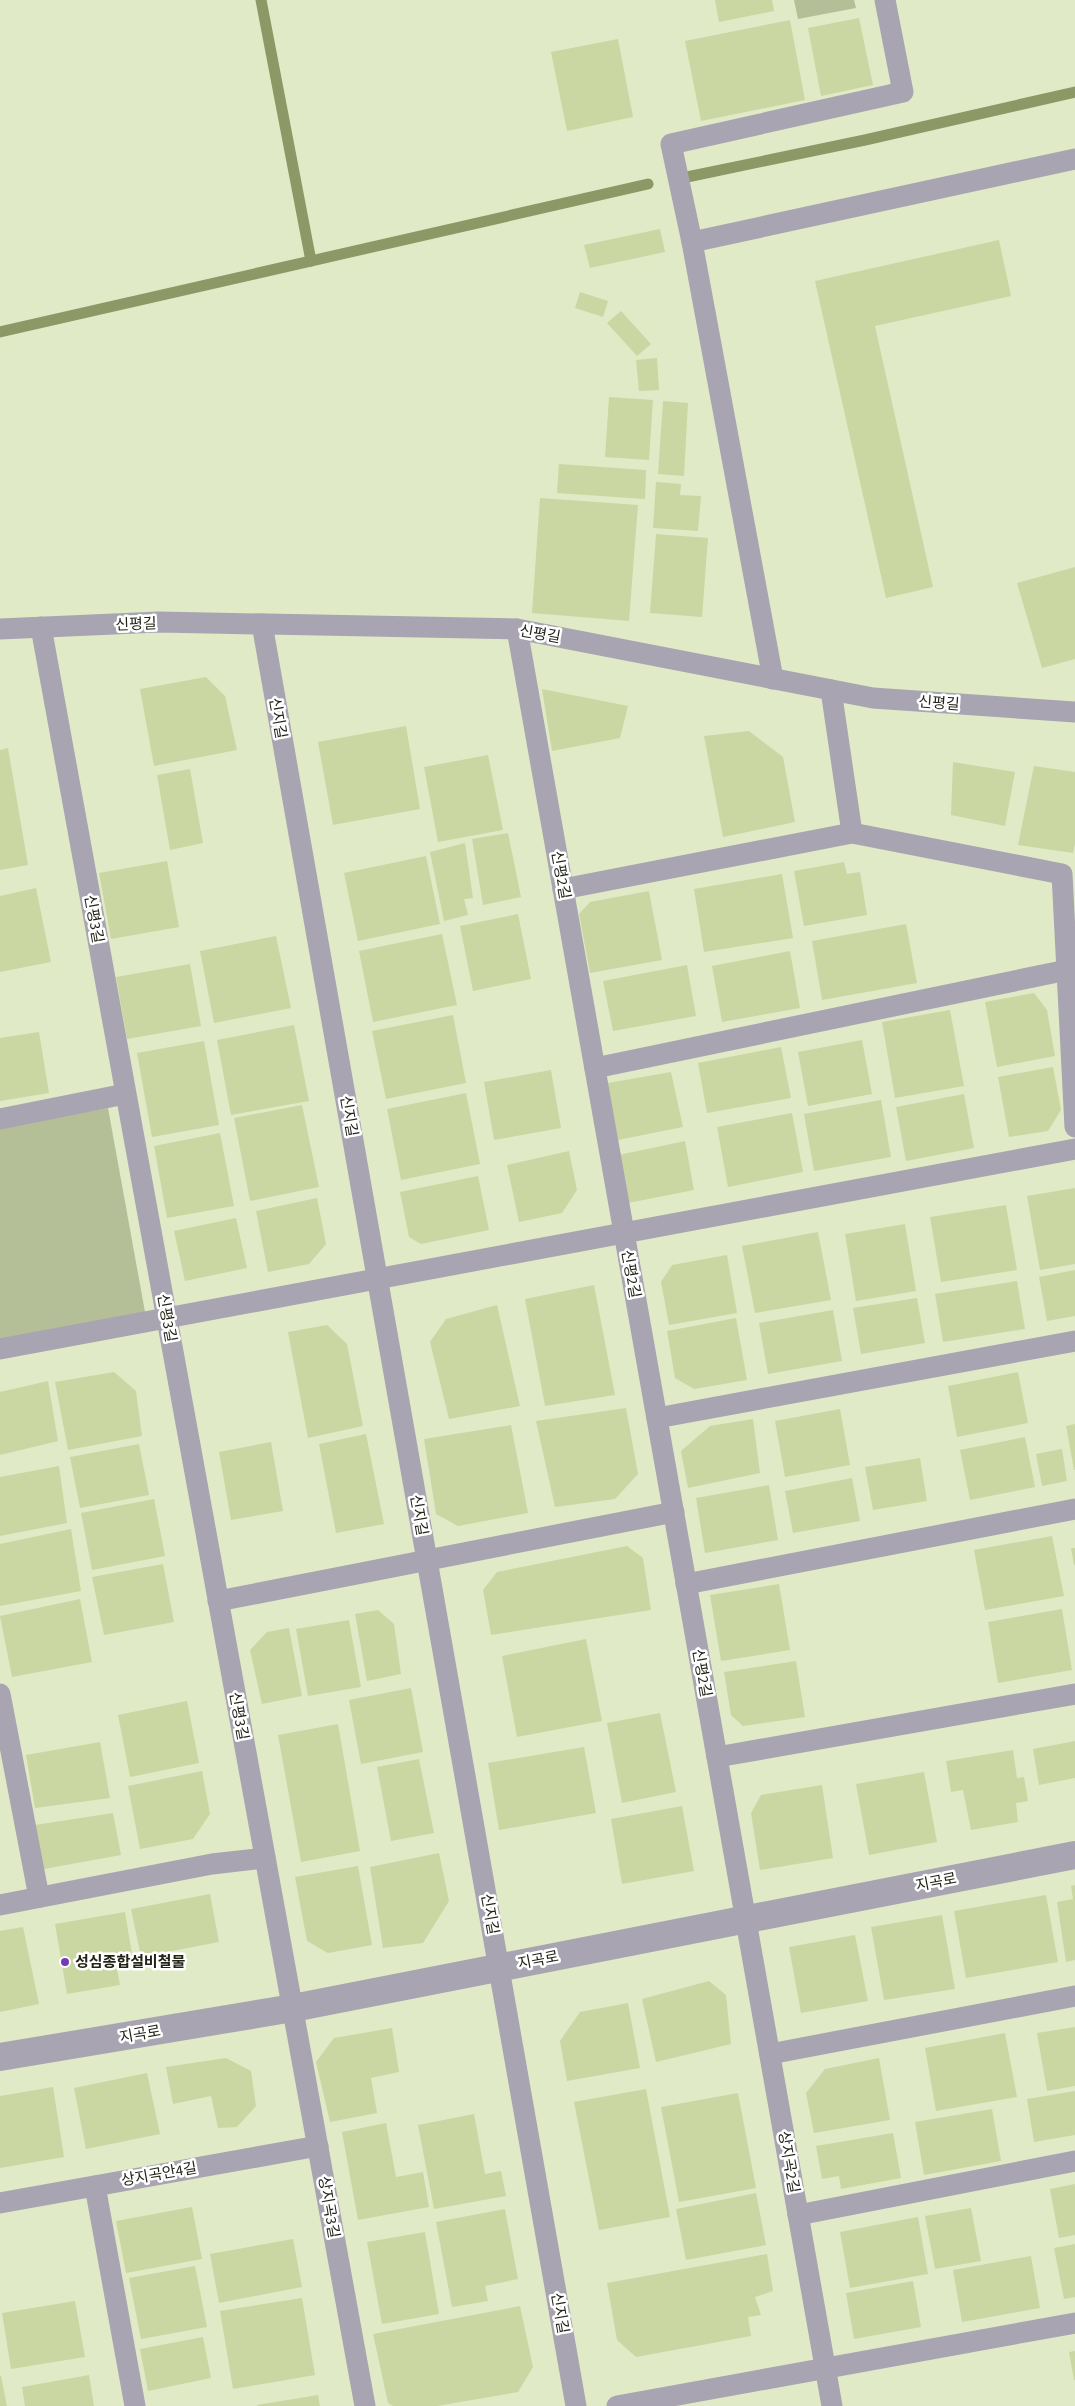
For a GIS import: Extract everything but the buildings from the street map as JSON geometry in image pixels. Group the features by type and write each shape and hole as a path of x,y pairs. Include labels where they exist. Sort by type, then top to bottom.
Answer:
{"street":[{"name":"지곡로","path":"0,2057 293,2008 1075,1855"}],"lane":[{"path":"773,679 692,242 671,144 903,92 885,0"},
{"path":"692,242 1075,159"},
{"name":"신평길","path":"0,629 159,622 517,629 873,698 1075,712"},
{"name":"신지길","path":"262,624 576,2406"},
{"name":"신평3길","path":"41,627 293,2008"},
{"name":"신평2길","path":"517,629 674,1512 744,1919"},
{"path":"831,690 852,833"},
{"path":"563,890 852,833 1062,874 1075,1127"},
{"path":"595,1068 1067,970"},
{"path":"0,1119 125,1094"},
{"path":"0,1349 1075,1149"},
{"path":"657,1418 1075,1341"},
{"path":"686,1584 1075,1509"},
{"path":"218,1601 674,1512"},
{"path":"0,1694 39,1897"},
{"path":"717,1757 1075,1694"},
{"path":"0,1905 212,1864 265,1858"},
{"name":"상지곡2길","path":"744,1919 770,2054 832,2406"},
{"path":"770,2054 1075,1996"},
{"name":"상지곡3길","path":"293,2008 365,2406"},
{"name":"상지곡안4길","path":"0,2203 318,2146"},
{"path":"798,2215 1075,2162"},
{"path":"95,2186 135,2406"},
{"path":"617,2406 1075,2323"}],"green space":[{"path":"794,0 854,0 856,8 798,19"},
{"path":"108,1108 145,1312 0,1340 0,1128"}],"waterway":[{"path":"261,0 311,261"},
{"path":"687,177 865,140 1075,92"},
{"path":"0,332 648,184"}],"place":[{"name":"성심종합설비철물","path":"65,1962"}]}
